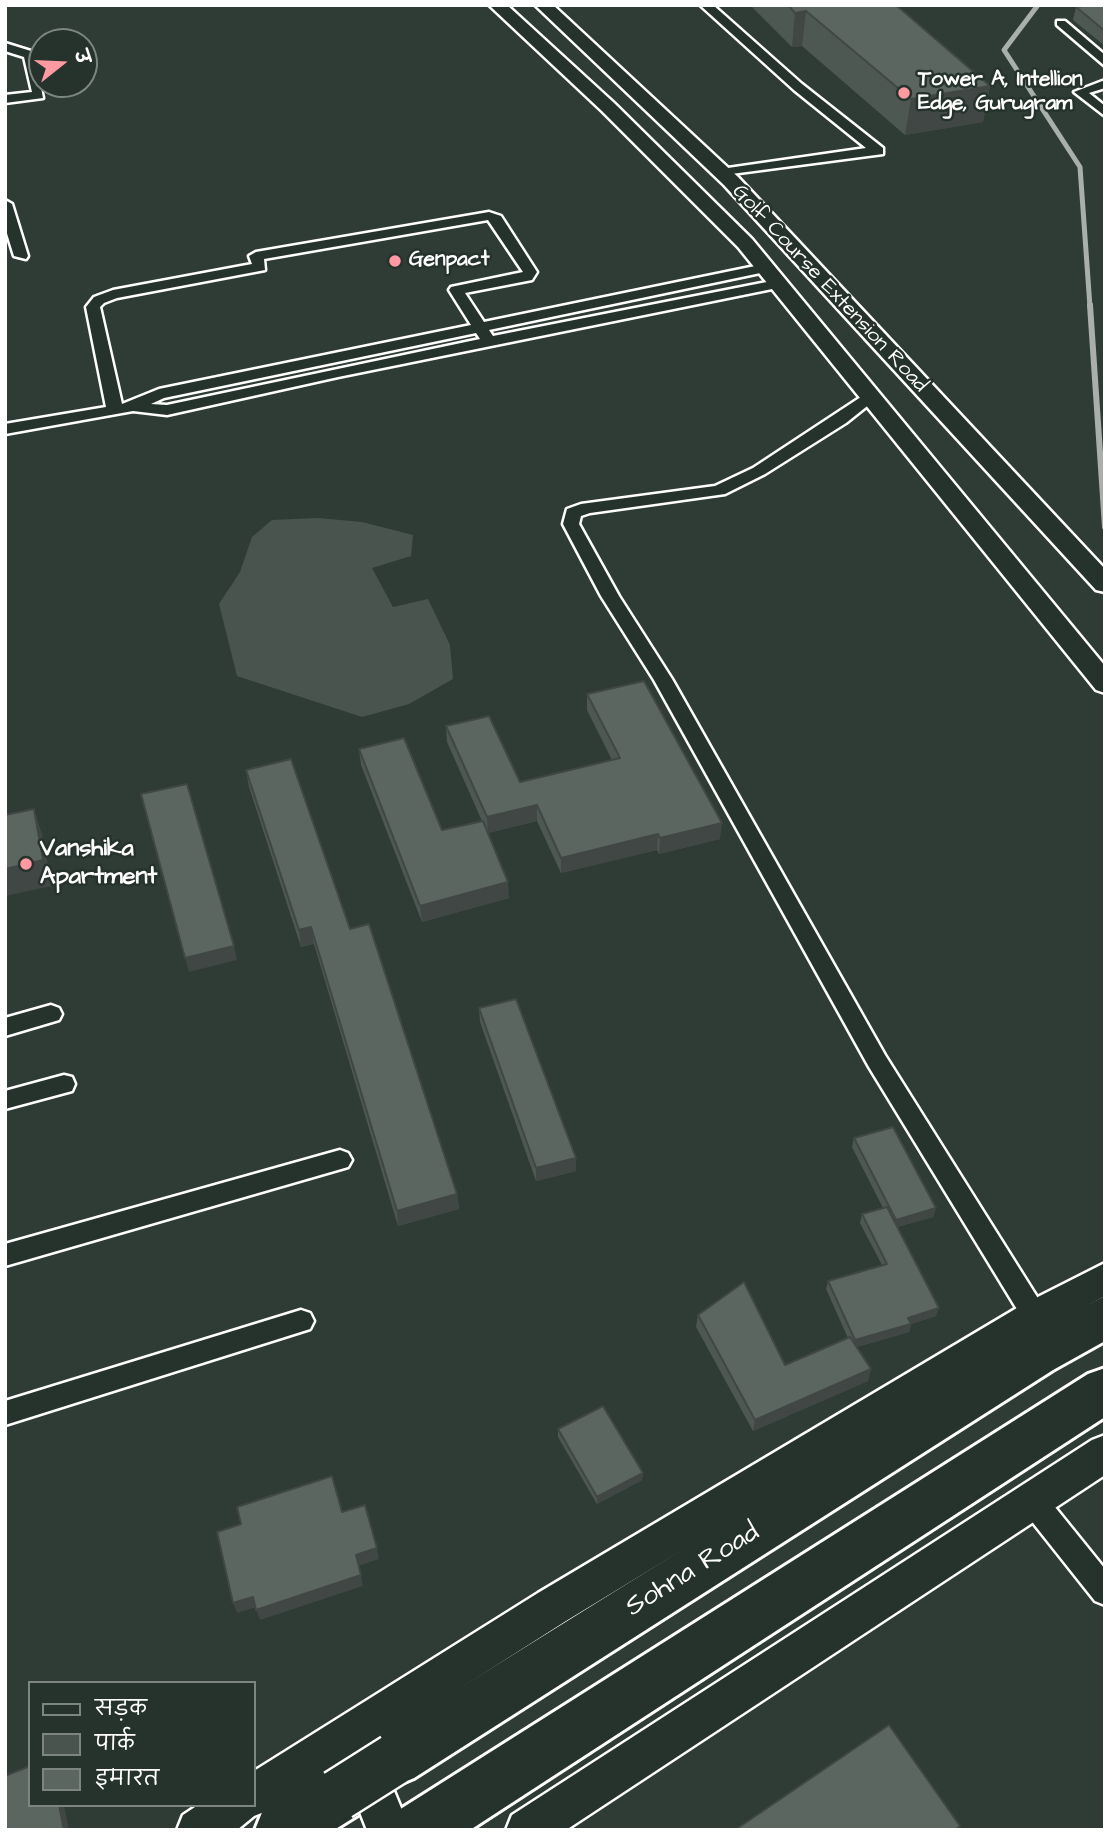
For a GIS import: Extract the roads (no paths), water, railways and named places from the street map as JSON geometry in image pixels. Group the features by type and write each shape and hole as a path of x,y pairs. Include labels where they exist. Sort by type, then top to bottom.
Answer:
{"highway":[{"name":"Sohna Road","path":"283,1830 338,1796 372,1747 1036,1355 1105,1317"},
{"path":"410,1829 1105,1391"}],"main road":[{"path":"498,5 695,191 765,268 1105,684"},
{"name":"Golf Course Extension Road","path":"543,5 726,177 1105,584"},
{"path":"256,1794 372,1747 552,1607 1035,1316 1105,1278"},
{"path":"527,1830 1105,1452"},
{"path":"372,1747 410,1829"},
{"path":"198,1830 234,1807"}],"street":[{"path":"706,5 798,87 878,151 855,159 726,177"},
{"path":"1061,23 1105,62"},
{"path":"5,47 30,55 39,95 5,99"},
{"path":"1105,84 1080,92 1105,111"},
{"path":"5,204 21,256"},
{"path":"115,410 93,307 99,300 113,294 260,267 256,256 489,216 496,219 530,272 527,277 456,290 489,342"},
{"path":"132,407 159,394 765,268"},
{"path":"5,429 132,407 167,410 777,284"},
{"path":"539,316 549,330"},
{"path":"870,396 840,420 759,471 719,490 587,508 573,513 570,524 610,596 663,679 877,1061 1035,1316"},
{"path":"5,1027 51,1014"},
{"path":"5,1100 64,1084"},
{"path":"5,1255 340,1160"},
{"path":"5,1413 301,1321"},
{"path":"1032,1500 1105,1591"}],"waterway":[{"path":"1038,5 1004,50 1080,167 1090,307"},
{"path":"1090,305 1105,527"}],"place":[{"name":"Tower A, Intellion Edge, Gurugram","path":"904,93"},
{"name":"Genpact","path":"395,261"},
{"name":"Vanshika Apartment","path":"26,864"}]}
